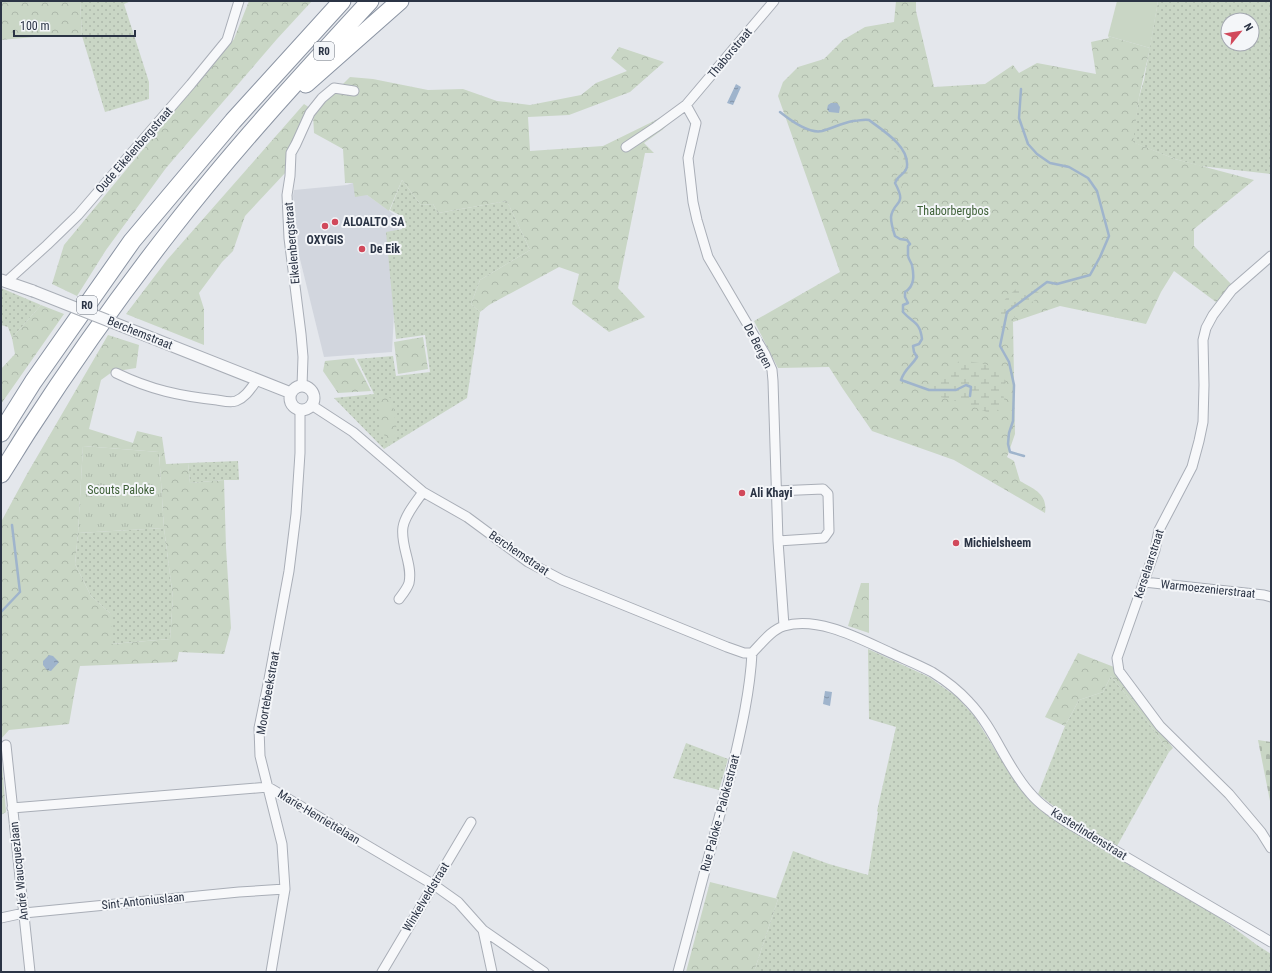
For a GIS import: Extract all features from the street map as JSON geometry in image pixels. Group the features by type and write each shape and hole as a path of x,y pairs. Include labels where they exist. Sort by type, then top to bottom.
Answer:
{"highway":[{"name":"R0","path":"1,433 34,382 132,241 233,121 342,1"},
{"name":"R0","path":"1,474 27,432 107,315 157,247 279,100 370,1"},
{"path":"279,100 304,87 400,1"}],"street":[{"name":"Oude Eikelenbergstraat","path":"4,281 47,245 78,215 227,40 239,1"},
{"name":"Thaborstraat","path":"686,105 774,1"},
{"name":"Eikelenbergstraat","path":"302,386 302,334 289,231 287,195 290,176 290,153 296,144 310,113 322,98 334,88 354,91"},
{"path":"626,147 686,105"},
{"name":"De Bergen","path":"686,105 696,123 688,158 693,202 708,257 766,354 772,370 775,403 778,541 784,626"},
{"name":"Kerselaarstraat","path":"1271,256 1232,290 1213,315 1206,328 1203,340 1203,422 1200,441 1192,466 1159,530 1155,550 1117,658 1119,671 1160,726 1229,794 1261,832 1271,848"},
{"name":"Berchemstraat","path":"4,281 33,291 291,393"},
{"path":"116,373 137,383 162,391 234,402 245,396 257,380"},
{"path":"302,386 307,386 312,390 315,398 313,406 308,410 300,411 293,406 290,401 291,393 297,387 302,386"},
{"name":"Berchemstraat","path":"313,406 353,432 423,492 467,517 528,562 562,580 744,654 752,652"},
{"name":"Moortebeekstraat","path":"272,972 285,889 282,844 260,756 259,728 289,571 296,514 300,452 300,411"},
{"path":"776,491 822,489 828,494 829,531 824,538 778,541"},
{"path":"399,599 409,584 409,568 402,538 403,526 409,512 423,492"},
{"name":"Warmoezenierstraat","path":"1144,582 1271,597"},
{"name":"Kasterlindenstraat","path":"784,626 808,624 840,631 932,672 950,684 969,702 988,726 1012,767 1030,793 1051,812 1271,942"},
{"path":"752,652 774,632 784,626"},
{"name":"Rue Paloke - Palokestraat","path":"678,972 740,735 747,696 752,652"},
{"name":"André Waucquezlaan","path":"6,746 30,972"},
{"name":"Marie-Henriettelaan","path":"12,808 268,787 434,885 458,902 483,930 492,972"},
{"name":"Winkelveldstraat","path":"382,972 471,822"},
{"name":"Sint-Antoniuslaan","path":"1,918 24,913 239,892 285,889"},
{"path":"483,930 544,972"}],"shaded area":[{"path":"353,183 399,218 392,352 324,357 299,255 293,196 294,190 347,185"}],"green space":[{"path":"1,1 80,1 82,36 57,35 1,40"},
{"path":"80,1 131,1 124,4 149,82 149,99 105,112 82,36"},
{"path":"249,1 312,1 277,39 166,168 106,250 77,296 52,284 64,245 234,39"},
{"name":"Thaborbergbos","path":"896,1 916,1 916,11 934,87 985,84 1013,65 1019,73 1037,63 1096,74 1091,42 1109,38 1108,36 1150,48 1139,97 1133,142 1175,159 1254,180 1194,229 1194,246 1232,285 1216,302 1174,271 1161,292 1146,324 1060,306 1013,322 1015,434 1007,457 1014,461 1020,481 1035,490 1042,497 1045,506 1045,513 954,460 872,431 829,367 778,368 754,321 840,272 778,96 783,82 798,67 824,59 843,40 865,27 894,22"},
{"path":"1117,1 1158,1 1150,48 1108,36"},
{"path":"1158,1 1271,1 1271,174 1200,166 1175,159 1132,142 1139,97 1144,80"},
{"path":"619,47 664,62 630,92 569,115 528,117 530,151 603,146 679,107 682,112 662,130 644,143 654,153 645,153 618,288 645,317 609,332 572,304 579,274 559,267 489,305 480,312 471,304 480,280 530,250 507,201 438,213 433,204 421,205 402,180 389,211 367,195 355,197 353,183 345,183 343,149 314,133 313,114 350,77 373,79 428,90 463,89 497,101 530,105 581,95 596,83 627,71 611,58"},
{"path":"304,104 310,108 286,172 245,216 233,251 222,262 199,293 204,309 204,345 126,314 167,260"},
{"path":"892,142 905,148 908,162 907,177 900,179 902,188 896,189 891,185 901,169 904,160 897,151 890,147"},
{"path":"402,180 421,205 433,204 438,213 507,201 530,250 480,280 471,304 480,312 467,398 384,449 334,398 374,394 357,359 393,356 396,376 430,372 425,335 396,339 386,232 402,229 403,217 390,210"},
{"path":"1020,286 1031,287 1039,293 1039,297 1000,331 997,317 998,311 1009,295"},
{"path":"1,288 41,305 12,338 8,327 1,325"},
{"path":"41,305 64,314 1,404 1,369 15,354 12,338"},
{"path":"108,335 139,345 136,368 112,372 101,380 89,429 133,443 137,431 162,437 166,464 188,463 190,483 224,480 231,628 224,654 179,652 177,662 80,666 69,724 9,730 1,739 1,522 27,474","holes":["83,446 159,452 164,528 173,598 170,639 112,644 111,614 91,596 75,564"]},
{"path":"423,337 428,369 398,374 394,342"},
{"path":"354,358 371,391 338,393 323,371 325,361"},
{"path":"960,360 981,363 992,367 1001,375 1006,382 1002,389 1005,403 1002,407 989,413 967,404 928,394 931,385 950,371"},
{"path":"382,394 392,399 397,432 390,441 381,432 378,407"},
{"name":"Scouts Paloke","path":"83,446 159,452 164,528 78,533"},
{"path":"238,461 239,480 190,483 188,463"},
{"path":"164,528 173,598 170,639 111,644 111,614 91,596 75,564 78,533"},
{"path":"861,583 869,583 869,633 848,626"},
{"path":"868,649 929,677 957,697 975,717 1021,788 1223,920 1271,954 1271,972 754,972 778,899 776,898 793,851 829,864 868,875 877,811 896,727 869,719"},
{"path":"1078,653 1114,667 1173,748 1169,752 1150,725 1111,676 1103,692 1079,700 1065,726 1045,717"},
{"path":"1111,676 1150,725 1169,752 1117,846 1069,818 1038,794 1065,726 1079,700 1103,692"},
{"path":"1258,740 1271,742 1271,806"},
{"path":"686,743 728,759 719,790 673,778"},
{"path":"1,752 6,812 1,815"},
{"path":"710,882 778,899 754,972 686,972"}],"water":[{"path":"736,84 741,87 733,105 727,103"},
{"path":"831,103 837,103 840,107 839,113 829,112 827,109 828,105"},
{"path":"49,655 53,656 59,662 51,671 47,670 43,665 43,661"},
{"path":"825,691 832,692 830,706 823,704"}],"waterway":[{"path":"1021,89 1019,118 1028,144 1037,154 1050,163 1069,167 1088,178 1097,191 1109,236 1090,275 1057,284 1047,282 1007,312 1000,346 1009,362 1014,385 1013,421 1009,433 1008,444 1010,452 1024,456"},
{"path":"780,112 800,126 817,131 822,131 849,122 869,120 894,139 904,152 907,168 895,183 899,191 900,200 892,212 891,220 895,236 900,239 907,240 910,244 908,246 908,256 912,265 913,280 911,287 905,292 905,297 908,303 903,305 903,312 918,326 922,339 919,344 913,346 917,357 904,373 901,380 929,390 956,390 966,385 971,387 970,396"},
{"path":"1,612 20,592 12,525"}],"place":[{"name":"ALOALTO SA","path":"335,222"},
{"name":"OXYGIS","path":"325,226"},
{"name":"De Eik","path":"362,249"},
{"name":"Ali Khayi","path":"742,493"},
{"name":"Michielsheem","path":"956,543"}]}
